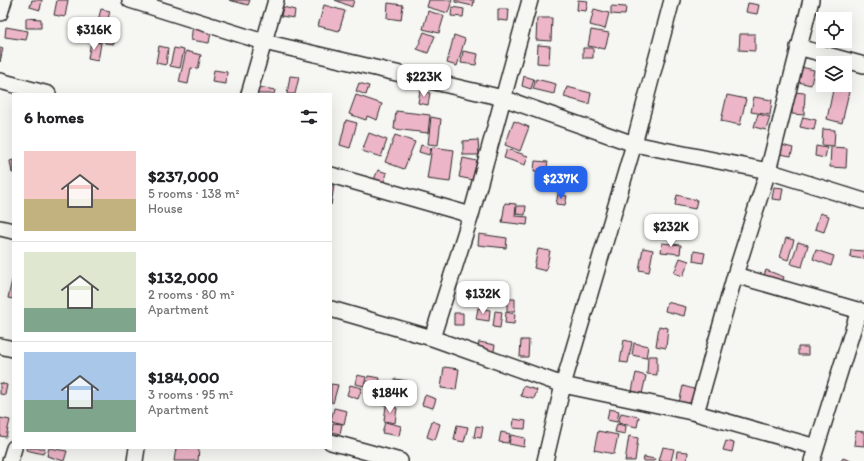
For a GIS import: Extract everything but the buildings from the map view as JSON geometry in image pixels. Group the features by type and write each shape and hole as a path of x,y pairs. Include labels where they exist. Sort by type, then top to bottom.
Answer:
{"street":[{"path":"0,13 4,0"},
{"path":"130,0 264,42 503,98 634,144 768,171 864,202"},
{"path":"249,93 276,0"},
{"path":"432,338 471,215 530,0"},
{"path":"545,461 563,385 634,144 672,0"},
{"path":"696,413 735,275 768,171 798,46 811,0"},
{"path":"798,46 864,65"},
{"path":"0,81 44,93"},
{"path":"332,177 471,215"},
{"path":"0,228 12,231"},
{"path":"332,309 432,338 563,385 696,413 814,454 861,311 735,275"},
{"path":"0,346 12,349"},
{"path":"332,442 400,461"},
{"path":"135,461 137,449"}]}
